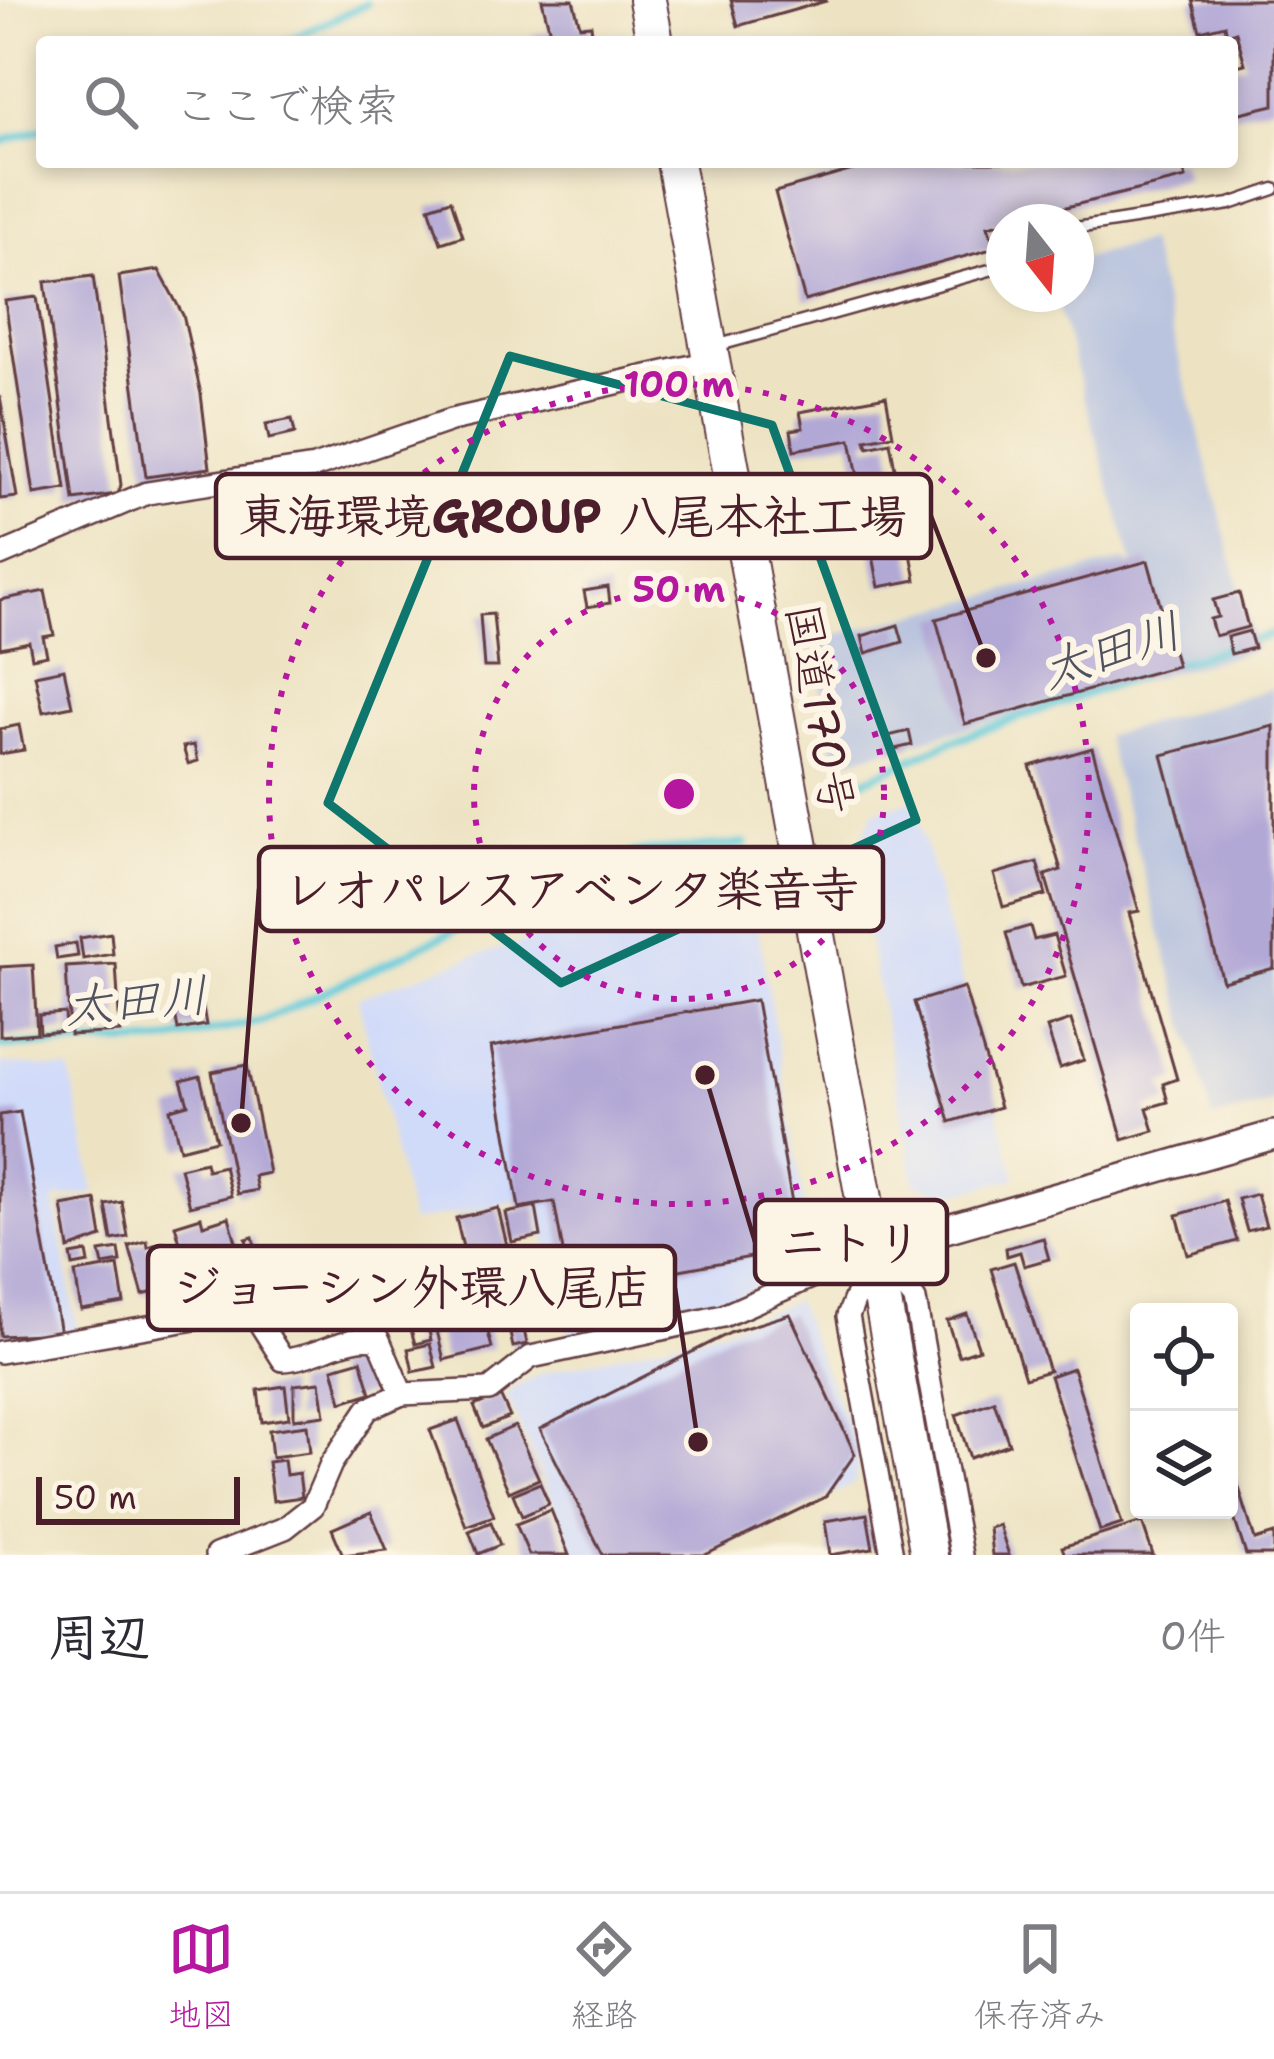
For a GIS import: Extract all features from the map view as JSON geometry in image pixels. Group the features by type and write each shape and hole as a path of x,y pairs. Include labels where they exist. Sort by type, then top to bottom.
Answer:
{"highway":[{"path":"647,0 654,36"},
{"name":"国道170号","path":"676,168 929,1555"}],"street":[{"path":"0,555 147,493 314,467 452,420 708,355"},
{"path":"216,1555 285,1528 313,1506 331,1464 368,1409 402,1394 489,1390 531,1357 723,1316 874,1250 1274,1135"},
{"path":"874,1250 848,1316 892,1555"},
{"path":"874,1250 915,1300 961,1555"},
{"path":"0,1352 218,1315 254,1314 283,1360 306,1360 365,1336 379,1340 402,1394"}],"lane":[{"path":"1094,225 1230,204 1274,190"},
{"path":"708,355 986,271"}],"highlighted area":[{"path":"510,356 772,425 916,820 561,983 328,803"}],"shaded area":[{"path":"1148,241 1256,650 1165,674 1059,312 1094,312 1094,255"},
{"path":"1127,560 1163,675 836,763 812,641"},
{"path":"1274,688 1274,1102 1213,1119 1105,736"},
{"path":"913,801 1016,1178 947,1195 915,1183 853,855 875,811"},
{"path":"722,887 754,904 808,1228 784,1275 722,1302 569,1334 536,1197 411,1222 358,998 474,956"},
{"path":"0,1063 70,1070 95,1193 54,1199 78,1333 0,1344"},
{"path":"795,1301 858,1450 855,1483 707,1555 576,1555 506,1393 538,1374 726,1328"}],"building":[{"path":"542,0 573,0 580,26 591,25 592,36 532,36 550,32"},
{"path":"731,0 826,0 826,1 738,26"},
{"path":"1192,0 1274,0 1274,105 1238,114 1238,66 1245,64 1238,36 1236,32 1227,35 1225,25 1200,31"},
{"path":"860,168 1183,168 1186,178 1079,204 986,204 986,251 805,301 775,192"},
{"path":"451,200 463,236 441,243 429,207"},
{"path":"159,270 183,315 201,394 210,468 146,477 119,276"},
{"path":"93,276 121,485 117,494 74,500 45,282"},
{"path":"37,297 66,489 34,494 5,301"},
{"path":"0,396 17,497 0,499"},
{"path":"886,396 893,435 866,440 868,447 890,442 916,580 879,587 851,440 794,450 791,430 803,428 800,412"},
{"path":"292,419 295,433 269,439 266,424"},
{"path":"1148,561 1177,666 965,724 936,619"},
{"path":"608,587 610,603 587,607 584,591"},
{"path":"45,591 54,635 43,637 47,655 32,658 29,642 0,648 0,600"},
{"path":"1239,593 1248,627 1215,636 1210,619 1218,617 1213,600"},
{"path":"493,614 498,667 484,667 480,615"},
{"path":"898,625 903,642 866,653 862,636"},
{"path":"1249,631 1254,648 1231,654 1227,637"},
{"path":"64,669 72,706 43,712 35,675"},
{"path":"19,725 24,750 0,754 0,729"},
{"path":"1274,726 1274,968 1223,982 1162,755"},
{"path":"909,731 912,745 891,750 888,736"},
{"path":"194,745 198,761 188,764 183,747"},
{"path":"1092,748 1139,911 1129,913 1177,1079 1163,1084 1168,1102 1147,1108 1154,1131 1123,1140 1045,875 1061,870 1030,766"},
{"path":"1037,862 1046,895 1003,907 994,874"},
{"path":"1030,926 1034,940 1054,935 1066,976 1021,988 1006,933"},
{"path":"111,933 113,954 83,959 80,938"},
{"path":"76,943 78,956 57,959 55,947"},
{"path":"116,964 120,1032 70,1035 66,967"},
{"path":"33,965 37,1033 0,1036 0,967"},
{"path":"964,987 1000,1107 950,1122 914,1002"},
{"path":"756,1000 800,1248 570,1290 554,1202 519,1208 491,1047"},
{"path":"203,1007 206,1025 178,1030 175,1012"},
{"path":"65,1013 66,1031 40,1033 39,1015"},
{"path":"1071,1020 1084,1060 1060,1068 1047,1028"},
{"path":"247,1065 269,1173 254,1176 257,1190 237,1194 212,1072"},
{"path":"200,1076 216,1140 180,1149 170,1109 188,1104 181,1081"},
{"path":"20,1112 60,1333 0,1336 0,1115"},
{"path":"205,1162 207,1170 224,1166 231,1196 190,1206 180,1168"},
{"path":"1257,1194 1266,1226 1247,1231 1238,1199"},
{"path":"96,1200 102,1237 69,1249 62,1206"},
{"path":"1225,1201 1237,1241 1188,1255 1177,1215"},
{"path":"122,1202 128,1237 112,1240 106,1205"},
{"path":"536,1207 541,1236 512,1242 506,1213"},
{"path":"498,1208 511,1262 469,1272 456,1218"},
{"path":"201,1217 203,1225 229,1217 238,1249 211,1257 214,1267 199,1271 196,1261 186,1264 175,1225"},
{"path":"253,1237 263,1281 256,1282 246,1239"},
{"path":"1043,1238 1049,1259 1024,1266 1020,1252 1007,1256 1006,1248"},
{"path":"147,1241 148,1247 164,1242 176,1286 143,1295 129,1246"},
{"path":"119,1249 121,1262 103,1265 100,1252"},
{"path":"87,1252 89,1263 73,1266 71,1255"},
{"path":"1014,1262 1049,1371 1025,1378 991,1269"},
{"path":"118,1266 124,1303 81,1310 75,1273"},
{"path":"451,1266 460,1306 480,1301 492,1348 444,1360 423,1272"},
{"path":"790,1314 855,1454 825,1497 705,1555 603,1555 540,1429 732,1332"},
{"path":"967,1314 979,1349 959,1356 947,1321"},
{"path":"521,1316 527,1344 513,1347 507,1319"},
{"path":"427,1322 431,1340 415,1344 410,1326"},
{"path":"430,1344 436,1367 413,1372 408,1349"},
{"path":"361,1360 371,1393 342,1402 333,1368"},
{"path":"1073,1368 1122,1524 1100,1531 1050,1376"},
{"path":"320,1382 325,1415 294,1419 294,1385"},
{"path":"285,1386 289,1418 262,1422 258,1390"},
{"path":"500,1395 510,1417 483,1428 474,1406"},
{"path":"994,1401 1009,1444 970,1458 956,1415"},
{"path":"458,1420 494,1516 466,1526 430,1430"},
{"path":"307,1425 310,1452 272,1457 269,1430"},
{"path":"515,1426 539,1479 509,1492 486,1439"},
{"path":"284,1460 286,1475 299,1473 302,1497 273,1501 268,1462"},
{"path":"540,1483 549,1504 522,1516 513,1494"},
{"path":"1238,1485 1255,1540 1274,1534 1274,1555 1246,1555 1234,1519"},
{"path":"551,1510 569,1555 529,1555 516,1524"},
{"path":"371,1512 387,1550 343,1555 332,1529"},
{"path":"867,1514 873,1548 830,1555 825,1521"},
{"path":"491,1522 500,1545 478,1554 469,1531"},
{"path":"1142,1522 1153,1555 1065,1555 1062,1547"},
{"path":"999,1525 1009,1555 992,1555 989,1528"}],"waterway":[{"path":"298,36 366,4"},
{"path":"0,142 36,131"},
{"name":"太田川","path":"1170,665 1274,634"},
{"name":"太田川","path":"838,792 954,740 1139,676"},
{"name":"太田川","path":"0,1046 159,1042 263,1021 538,891 639,852 745,844"}],"place":[{"name":"東海環境GROUP 八尾本社工場","path":"986,658"},
{"name":"ニトリ","path":"705,1075"},
{"name":"レオパレスアベンタ楽音寺","path":"241,1123"},
{"name":"ジョーシン外環八尾店","path":"698,1442"}]}
